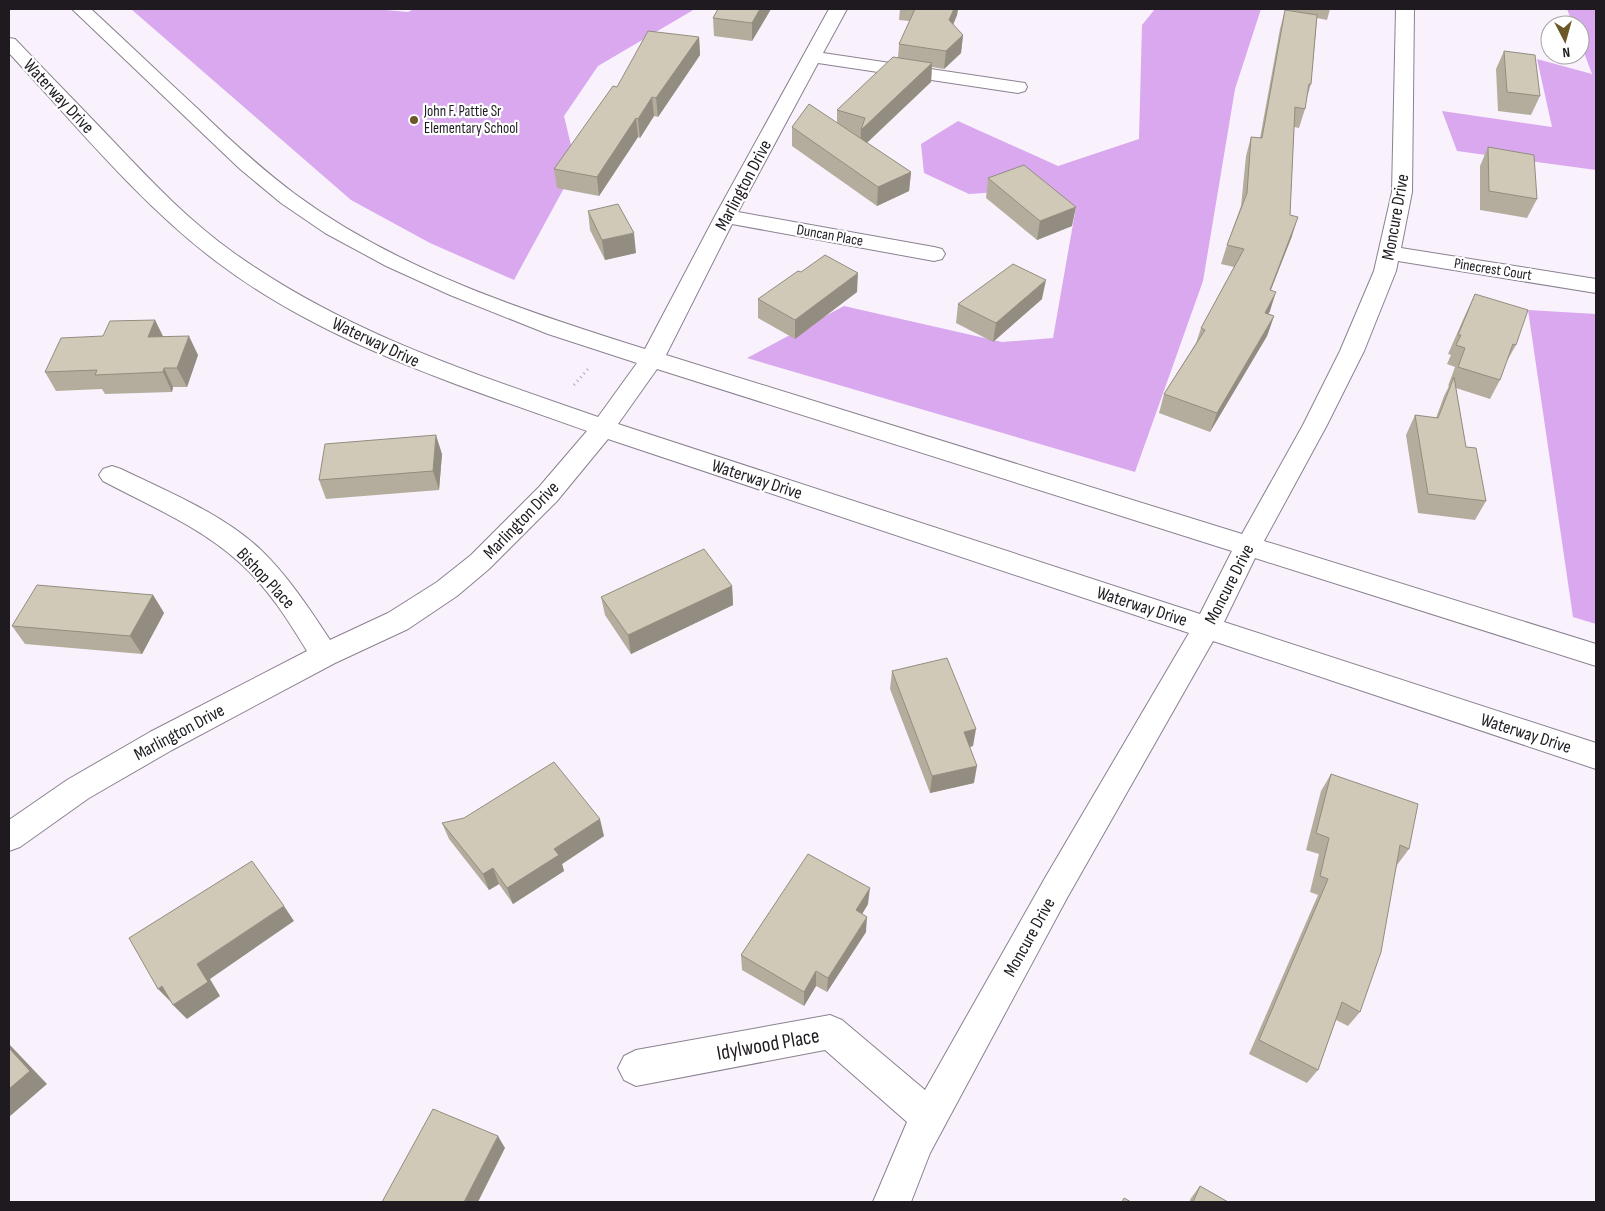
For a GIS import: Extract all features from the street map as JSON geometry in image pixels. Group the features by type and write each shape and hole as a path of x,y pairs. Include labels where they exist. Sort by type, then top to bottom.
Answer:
{"street":[{"path":"80,9 252,171 302,209 349,239 392,261 479,300 556,329 1596,655"},
{"name":"Marlington Drive","path":"9,837 78,789 161,741 325,656 398,621 480,562 548,494 604,428 652,359 725,216 838,9"},
{"name":"Moncure Drive","path":"892,1202 916,1142 1056,888 1207,627 1248,546 1315,425 1352,351 1385,271 1402,192 1405,9"},
{"name":"Waterway Drive","path":"9,43 165,208 225,257 281,295 348,331 423,364 604,428 1596,756"},
{"path":"812,57 1018,87"},
{"name":"Duncan Place","path":"725,216 934,254"},
{"name":"Pinecrest Court","path":"1390,253 1596,286"},
{"name":"Bishop Place","path":"112,475 205,522 250,556 288,598 325,656"},
{"name":"Idylwood Place","path":"636,1068 830,1032 930,1118"}],"path":[{"path":"572,388 592,365"}],"shaded area":[{"name":"John F. Pattie Sr Elementary School","path":"131,9 375,9 408,12 414,9 695,9 598,66 564,116 576,166 514,280 430,243 351,200"},
{"path":"1155,9 1261,9 1235,89 1203,281 1135,472 747,358 844,306 1002,342 1053,338 1076,207 1031,190 969,194 924,173 921,144 958,121 1058,166 1139,139 1142,25"},
{"path":"1567,9 1596,9 1596,170 1457,151 1442,111 1552,127 1537,59 1540,60 1540,65 1559,65 1592,74 1589,65 1590,15 1569,15"},
{"path":"1528,310 1596,314 1596,624 1573,617"}],"building":[{"path":"718,9 760,9 752,23 713,18"},
{"path":"915,9 954,9 949,20 963,35 946,51 899,44"},
{"path":"1285,10 1317,15 1311,84 1309,84 1305,109 1295,107 1290,215 1298,217 1270,290 1276,292 1265,313 1274,316 1217,413 1164,394 1205,330 1201,328 1244,249 1227,245 1247,193 1251,137 1262,138"},
{"path":"648,31 699,37 656,98 652,97 638,119 636,118 597,177 554,169 613,86 617,87"},
{"path":"1504,51 1535,55 1540,96 1507,92"},
{"path":"893,57 932,63 861,130 865,118 837,110"},
{"path":"809,104 911,172 878,187 792,127"},
{"path":"1488,147 1534,155 1537,199 1489,191"},
{"path":"1024,165 1076,207 1040,221 988,178"},
{"path":"618,204 634,233 602,240 588,211"},
{"path":"825,255 858,273 795,320 758,299 798,271 801,272"},
{"path":"1013,264 1046,280 996,323 958,304"},
{"path":"1475,294 1528,310 1516,345 1513,344 1500,380 1458,367 1465,348 1456,345 1461,335 1458,335"},
{"path":"155,320 148,337 189,336 177,368 164,368 163,372 95,375 97,370 45,372 61,338 103,336 110,321"},
{"path":"1454,377 1466,447 1476,448 1486,501 1428,494 1415,415 1438,418"},
{"path":"436,435 433,471 319,480 325,444"},
{"path":"704,549 732,586 628,635 601,597"},
{"path":"37,585 153,595 130,636 12,626"},
{"path":"947,658 976,729 964,732 977,766 932,776 892,671"},
{"path":"554,762 600,819 554,849 559,855 507,888 493,868 483,874 442,823 464,818"},
{"path":"1331,774 1418,804 1409,849 1400,845 1381,952 1360,1012 1342,1002 1318,1070 1259,1040 1328,879 1320,876 1329,838 1316,833"},
{"path":"808,854 870,888 856,910 867,917 828,978 816,971 804,992 741,955"},
{"path":"252,861 284,906 197,964 208,982 173,1005 162,986 158,989 129,938"},
{"path":"9,1048 30,1071 9,1089"},
{"path":"433,1109 498,1136 464,1202 382,1202"},
{"path":"1200,1186 1228,1202 1193,1202"},
{"path":"1124,1198 1131,1202 1122,1202"}],"place":[{"name":"John F. Pattie Sr Elementary School","path":"414,120"}]}
